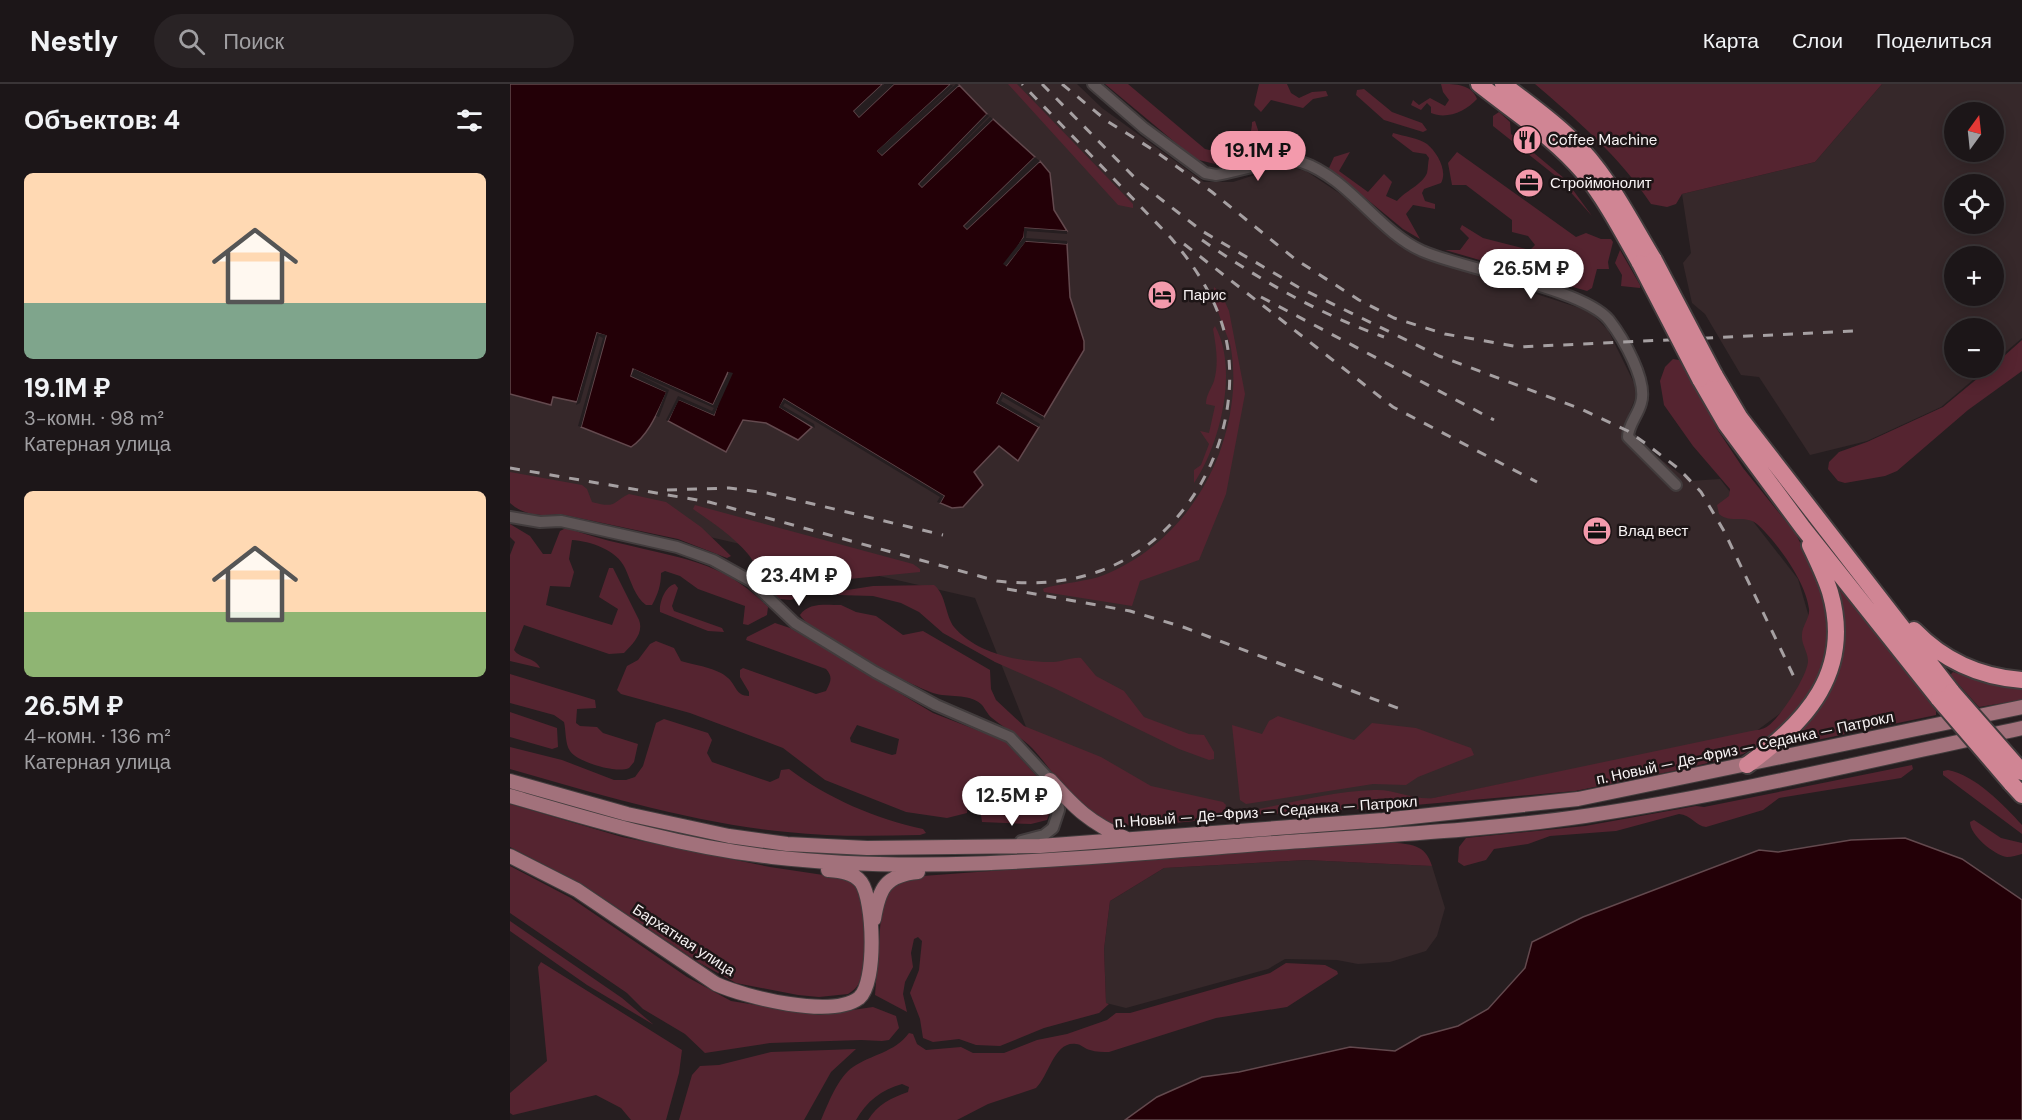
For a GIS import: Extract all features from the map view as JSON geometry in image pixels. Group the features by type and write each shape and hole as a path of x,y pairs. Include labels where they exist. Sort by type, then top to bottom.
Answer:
{"highway":[{"path":"1479,84 1562,150 1584,173 1647,262"},
{"path":"1503,84 1571,139 1594,164 1612,189 1707,377 1726,424 1803,528 2018,783"},
{"path":"1707,377 1874,590 1946,695"},
{"path":"1747,765 1780,741 1812,706 1827,680 1832,661 1835,618 1830,591 1803,528"},
{"path":"1874,590 1918,635 1953,661 1985,674 2022,680"}],"main road":[{"name":"п. Новый — Де-Фриз — Седанка — Патрокл","path":"510,781 627,814 729,836 787,844 951,848 1130,840 1383,820 1589,797 2022,707"},
{"name":"п. Новый — Де-Фриз — Седанка — Патрокл","path":"510,796 623,829 771,857 867,865 950,866 1462,829 1584,816 1750,786 2022,728"},
{"path":"1050,780 1081,814 1101,828 1130,840"},
{"name":"Бархатная улица","path":"510,856 577,890 716,984 733,992 758,998 818,1006 850,1003 861,996 867,984 871,935"},
{"path":"771,857 781,864 852,874 861,883 866,896 871,935"},
{"path":"871,935 877,901 881,891 892,878 950,866"}],"street":[{"path":"1093,84 1196,169 1216,175 1285,162 1302,162 1343,189 1423,252 1551,291 1596,308 1609,320 1625,344 1641,382 1642,401 1628,437 1676,485"},
{"path":"510,517 540,522 561,521 677,547 736,570 751,581 782,612 818,638 912,694 1010,737 1050,780 1058,800 1059,810 1053,828 1044,835 1031,840 963,844 951,848"}],"shaded area":[{"path":"510,84 883,84 854,111 859,117 894,84 951,84 878,151 882,155 959,85 987,114 919,184 922,187 993,119 1035,157 964,226 967,229 1040,161 1050,173 1054,210 1067,231 1025,228 1024,237 1006,266 1025,241 1067,244 1070,297 1084,341 1084,350 1044,417 1002,393 997,403 1039,427 1018,461 999,446 974,472 983,485 963,507 952,508 940,503 944,496 784,399 780,407 812,427 798,440 766,423 743,420 726,452 668,421 678,399 714,415 728,372 713,405 633,369 631,376 667,392 648,429 631,447 581,427 606,336 597,333 577,402 553,397 551,405 510,394"},
{"path":"951,84 1077,84 1102,108 1204,182 1233,182 1283,166 1306,171 1447,265 1589,311 1608,330 1638,391 1622,431 1690,481 1720,479 1798,579 1811,624 1810,666 1786,709 1755,732 1434,798 1123,825 1075,796 1036,752 975,598 541,498 510,486 510,394 550,405 552,397 597,333 606,335 631,376 634,369 729,372 714,415 669,422 751,420 766,423 798,440 779,407 784,399 983,485 974,472 999,446 1018,460 997,403 1002,393 1084,341 1070,297 1067,244 1026,241 1024,228 1067,230 1054,210 1050,173 967,229 1035,157 1009,132 922,187 877,151"},
{"path":"1008,84 1017,84 1133,204 1133,208 1118,205"},
{"path":"1105,84 1128,84 1205,149 1218,152 1215,164 1195,159"},
{"path":"1259,84 1287,84 1291,93 1299,98 1312,92 1326,91 1328,96 1313,99 1303,108 1271,100 1261,112 1254,105"},
{"path":"1441,84 1467,88 1477,99 1462,111 1450,115 1431,113 1431,107 1427,103 1421,110 1411,105 1413,100 1419,105 1430,98 1445,106 1449,100"},
{"path":"1535,84 1882,84 1815,162 1682,194 1676,204 1667,207 1651,204 1612,155"},
{"path":"1882,84 2022,84 2022,338 2004,353 2004,318 1944,318 1944,378 1975,378 1941,407 1867,441 1810,455 1759,377 1741,375 1705,314 1692,303 1683,263 1691,253 1682,194 1815,162"},
{"path":"1364,89 1392,112 1422,123 1427,130 1423,132 1384,120 1356,95 1357,90"},
{"path":"1499,112 1510,122 1511,134 1565,179 1592,216 1557,177 1493,126 1493,116"},
{"path":"1255,121 1260,136 1256,159 1234,167 1232,162 1250,135 1252,122"},
{"path":"1393,133 1427,144 1438,157 1442,167 1441,183 1424,189 1422,193 1425,201 1435,204 1435,209 1413,205 1406,214 1420,239 1403,229 1329,168 1334,157 1350,152 1339,171 1368,192 1384,174 1392,182 1386,196 1397,201 1425,177 1429,158 1426,154 1413,152 1392,136"},
{"path":"1457,152 1576,237 1586,233 1601,239 1611,239 1613,242 1608,262 1609,269 1597,269 1592,288 1587,291 1445,250 1460,250 1469,238 1460,229 1462,225 1483,238 1530,250 1535,245 1528,236 1512,232 1512,220 1466,185 1452,185 1448,163"},
{"path":"1620,250 1640,288 1621,286 1622,275 1615,263"},
{"path":"1214,287 1221,293 1229,311 1245,394 1226,494 1199,560 1140,581 1132,606 1044,592 1043,589 1047,587 1104,575 1131,561 1177,524 1195,501 1210,476 1229,420 1233,385 1231,349 1217,308"},
{"path":"1215,326 1226,363 1226,385 1212,448 1194,483 1194,470 1201,465 1209,444 1200,431 1209,433 1215,406 1206,404 1216,368 1213,329"},
{"path":"2022,340 2022,371 1968,410 1897,471 1885,476 1845,483 1838,481 1828,469 1829,462 1839,452 1867,442 1943,407 1978,378 2004,378 2004,356"},
{"path":"1673,359 1679,360 1705,402 1717,429 1743,468 1796,534 1824,593 1827,639 1820,674 1806,702 1777,733 1743,754 1688,768 1575,791 1381,808 1251,815 1253,810 1359,791 1382,790 1433,798 1760,730 1773,721 1792,696 1807,667 1808,658 1802,632 1809,612 1807,598 1789,563 1757,524 1719,514 1717,505 1729,496 1730,489 1693,446 1664,405 1660,381 1665,367"},
{"path":"510,472 582,485 587,489 592,502 600,504 614,504 629,494 666,502 701,527 731,556 727,558 678,539 560,514 527,513 510,503"},
{"path":"695,505 913,564 920,569 920,572 839,580 791,600 780,599 768,589 748,554 722,530 693,509"},
{"path":"510,524 530,536 543,554 551,554 560,531 566,528 701,564 735,580 751,592 768,607 767,615 748,625 743,624 745,606 698,589 680,576 665,571 661,573 659,589 652,605 646,605 636,593 625,568 616,556 587,542 572,540 569,559 574,572 570,587 550,586 546,605 612,625 618,609 599,597 609,568 613,568 639,620 640,629 637,638 624,653 609,654 524,625 514,650 538,664 540,668 510,661 510,555 515,542 510,537"},
{"path":"675,584 678,588 672,606 674,611 722,628 724,632 708,631 660,612 663,595 671,585"},
{"path":"934,585 941,594 954,627 974,644 999,655 1026,660 1053,662 1081,658 1096,676 1124,691 1144,717 1189,734 1204,735 1214,752 1214,759 1209,760 1179,749 995,662 943,633 919,612 901,603 873,596 838,595 841,591 873,586"},
{"path":"1840,591 1850,598 1936,711 1936,715 1793,745 1834,684 1838,660 1837,610"},
{"path":"841,605 856,612 876,616 903,635 923,631 990,670 991,689 996,700 1024,726 1101,757 1151,786 1223,802 1226,805 1223,818 1130,825 1105,822 1094,816 1074,799 1032,748 992,718 981,704 970,698 933,693 904,680 841,646 808,624 800,615 813,606"},
{"path":"775,623 790,628 933,713 1005,741 1044,784 1051,809 1047,820 1031,824 982,822 981,815 991,804 992,795 991,791 978,787 968,794 967,813 947,818 906,812 825,780 783,748 690,713 621,694 617,690 627,666 638,660 650,644 656,641 674,648 681,661 712,669 724,675 745,696 749,696 749,692 740,677 740,670 743,668 816,694 826,691 830,674 826,669 746,640 747,637","holes":["857,725 899,739 896,754 892,755 851,742 850,738"]},
{"path":"1953,672 1984,683 2022,689 2022,700 1979,707 1950,675"},
{"path":"510,674 595,700 596,708 577,709 576,723 580,726 597,727 603,733 638,744 634,762 629,768 607,768 589,763 574,755 567,745 564,722 554,715 510,703"},
{"path":"510,712 557,728 558,747 552,749 510,737"},
{"path":"1278,716 1354,740 1372,723 1416,728 1471,748 1474,755 1418,777 1406,785 1373,784 1246,804 1240,800 1232,725 1262,734 1269,721"},
{"path":"664,719 708,733 712,740 707,753 712,762 770,782 779,778 781,770 789,769 819,789 853,806 905,825 923,829 926,833 870,836 804,834 752,828 647,807 510,769 510,747 562,760 614,780 626,780 635,777 643,766 656,723"},
{"path":"1912,765 1913,769 1901,778 1779,798 1763,810 1706,827 1679,814 1616,831 1550,836 1528,844 1494,849 1486,860 1464,866 1458,862 1459,847 1466,838 1585,826 1696,806 1704,807"},
{"path":"1948,770 1979,784 2022,825 2022,834 1943,775 1943,771"},
{"path":"510,804 622,837 770,867 850,879 860,899 865,928 865,957 858,985 848,994 819,997 736,983 698,962 582,884 510,847"},
{"path":"1974,820 2001,838 2022,843 2022,854 2007,857 1990,848 1974,833 1970,822"},
{"path":"1905,838 1962,859 2022,900 2022,1120 1125,1120 1157,1097 1202,1077 1239,1072 1350,1047 1395,1051 1421,1036 1458,1026 1488,1009 1525,968 1532,942 1583,917 1759,850 1778,852 1851,840"},
{"path":"1390,842 1416,846 1429,858 1432,866 1306,860 1164,868 1110,901 1104,949 1106,1003 1109,1004 1099,1013 1044,1028 1000,1046 976,1045 959,1039 933,1042 923,1038 920,1019 910,993 919,970 922,941 918,937 914,939 911,953 913,967 905,982 903,994 907,1012 875,995 882,903 890,886 909,877"},
{"path":"1306,860 1432,866 1445,908 1437,936 1426,951 1390,962 1358,964 1337,960 1285,959 1268,969 1126,1008 1106,1003 1104,949 1110,901 1164,868"},
{"path":"510,866 571,898 687,977 731,1001 819,1015 873,1007 896,1016 899,1028 889,1040 882,1041 770,1043 705,1053 685,1034 643,1009 627,993 510,913"},
{"path":"510,921 622,998 654,1025 587,985 510,931"},
{"path":"541,962 682,1050 679,1073 666,1120 631,1120 621,1108 596,1095 513,1115 510,1113 510,1093 547,1061 538,967"},
{"path":"1286,963 1325,965 1337,971 1338,974 1287,1007 1216,1018 1109,1052 1092,1051 1078,1044 1068,1045 1057,1053 1036,1088 988,1104 957,1120 868,1120 885,1102 908,1092 909,1087 902,1084 875,1097 856,1120 821,1120 834,1091 848,1071 897,1045 909,1033 913,1034 917,1044 926,1050 961,1047 973,1053 1004,1053 1037,1040 1067,1034 1107,1020 1116,1013 1130,1013 1270,973"},
{"path":"856,1049 831,1072 804,1120 679,1120 692,1075 700,1066 719,1065 771,1052"}],"pier":[{"path":"883,84 885,86 859,113 890,84 894,84 859,117 854,111"},
{"path":"951,84 953,86 904,131 956,84 959,85 882,155 877,151"},
{"path":"987,114 989,116 949,157 990,117 993,119 922,187 919,184"},
{"path":"1035,157 1040,161 967,229 964,226"},
{"path":"1024,228 1067,231 1067,234 1027,231 1026,238 1067,241 1067,244 1026,241 1006,266 1003,264 1024,237"},
{"path":"597,333 606,335 581,427 578,426 603,338 599,336 580,403 576,405"},
{"path":"634,369 713,405 729,372 733,373 714,415 679,400 668,421 666,420 678,396 712,411 714,408 635,373 669,390 659,417 656,416 666,392 631,376"},
{"path":"1002,393 1044,417 1043,420 1003,397 1001,401 1040,424 1039,427 997,403"},
{"path":"784,399 944,496 940,503 937,502 940,497 785,403 783,406 814,424 815,428 779,407"}],"railway":[{"path":"510,468 709,502 997,581 1049,582 1088,575 1131,556 1159,536 1182,511 1201,483 1216,451 1225,418 1230,384 1225,334 1207,290 1171,238 1022,84"},
{"path":"1042,84 1140,183 1202,231 1298,287 1439,356 1581,409 1628,431 1679,469 1701,492 1724,531 1795,679"},
{"path":"1062,84 1107,121 1155,151 1212,192 1295,259 1359,300 1394,318 1445,334 1519,347 1855,331"},
{"path":"1202,240 1290,294 1336,318 1384,337"},
{"path":"1184,244 1393,407 1537,482"},
{"path":"1261,297 1494,420"},
{"path":"667,490 729,488 767,493 943,535"},
{"path":"1007,589 1130,611 1183,627 1400,709"}],"place":[{"name":"Coffee Machine","path":"1527,140"},
{"name":"Строймонолит","path":"1529,183"},
{"name":"Парис","path":"1162,295"},
{"name":"Влад вест","path":"1597,531"}]}
